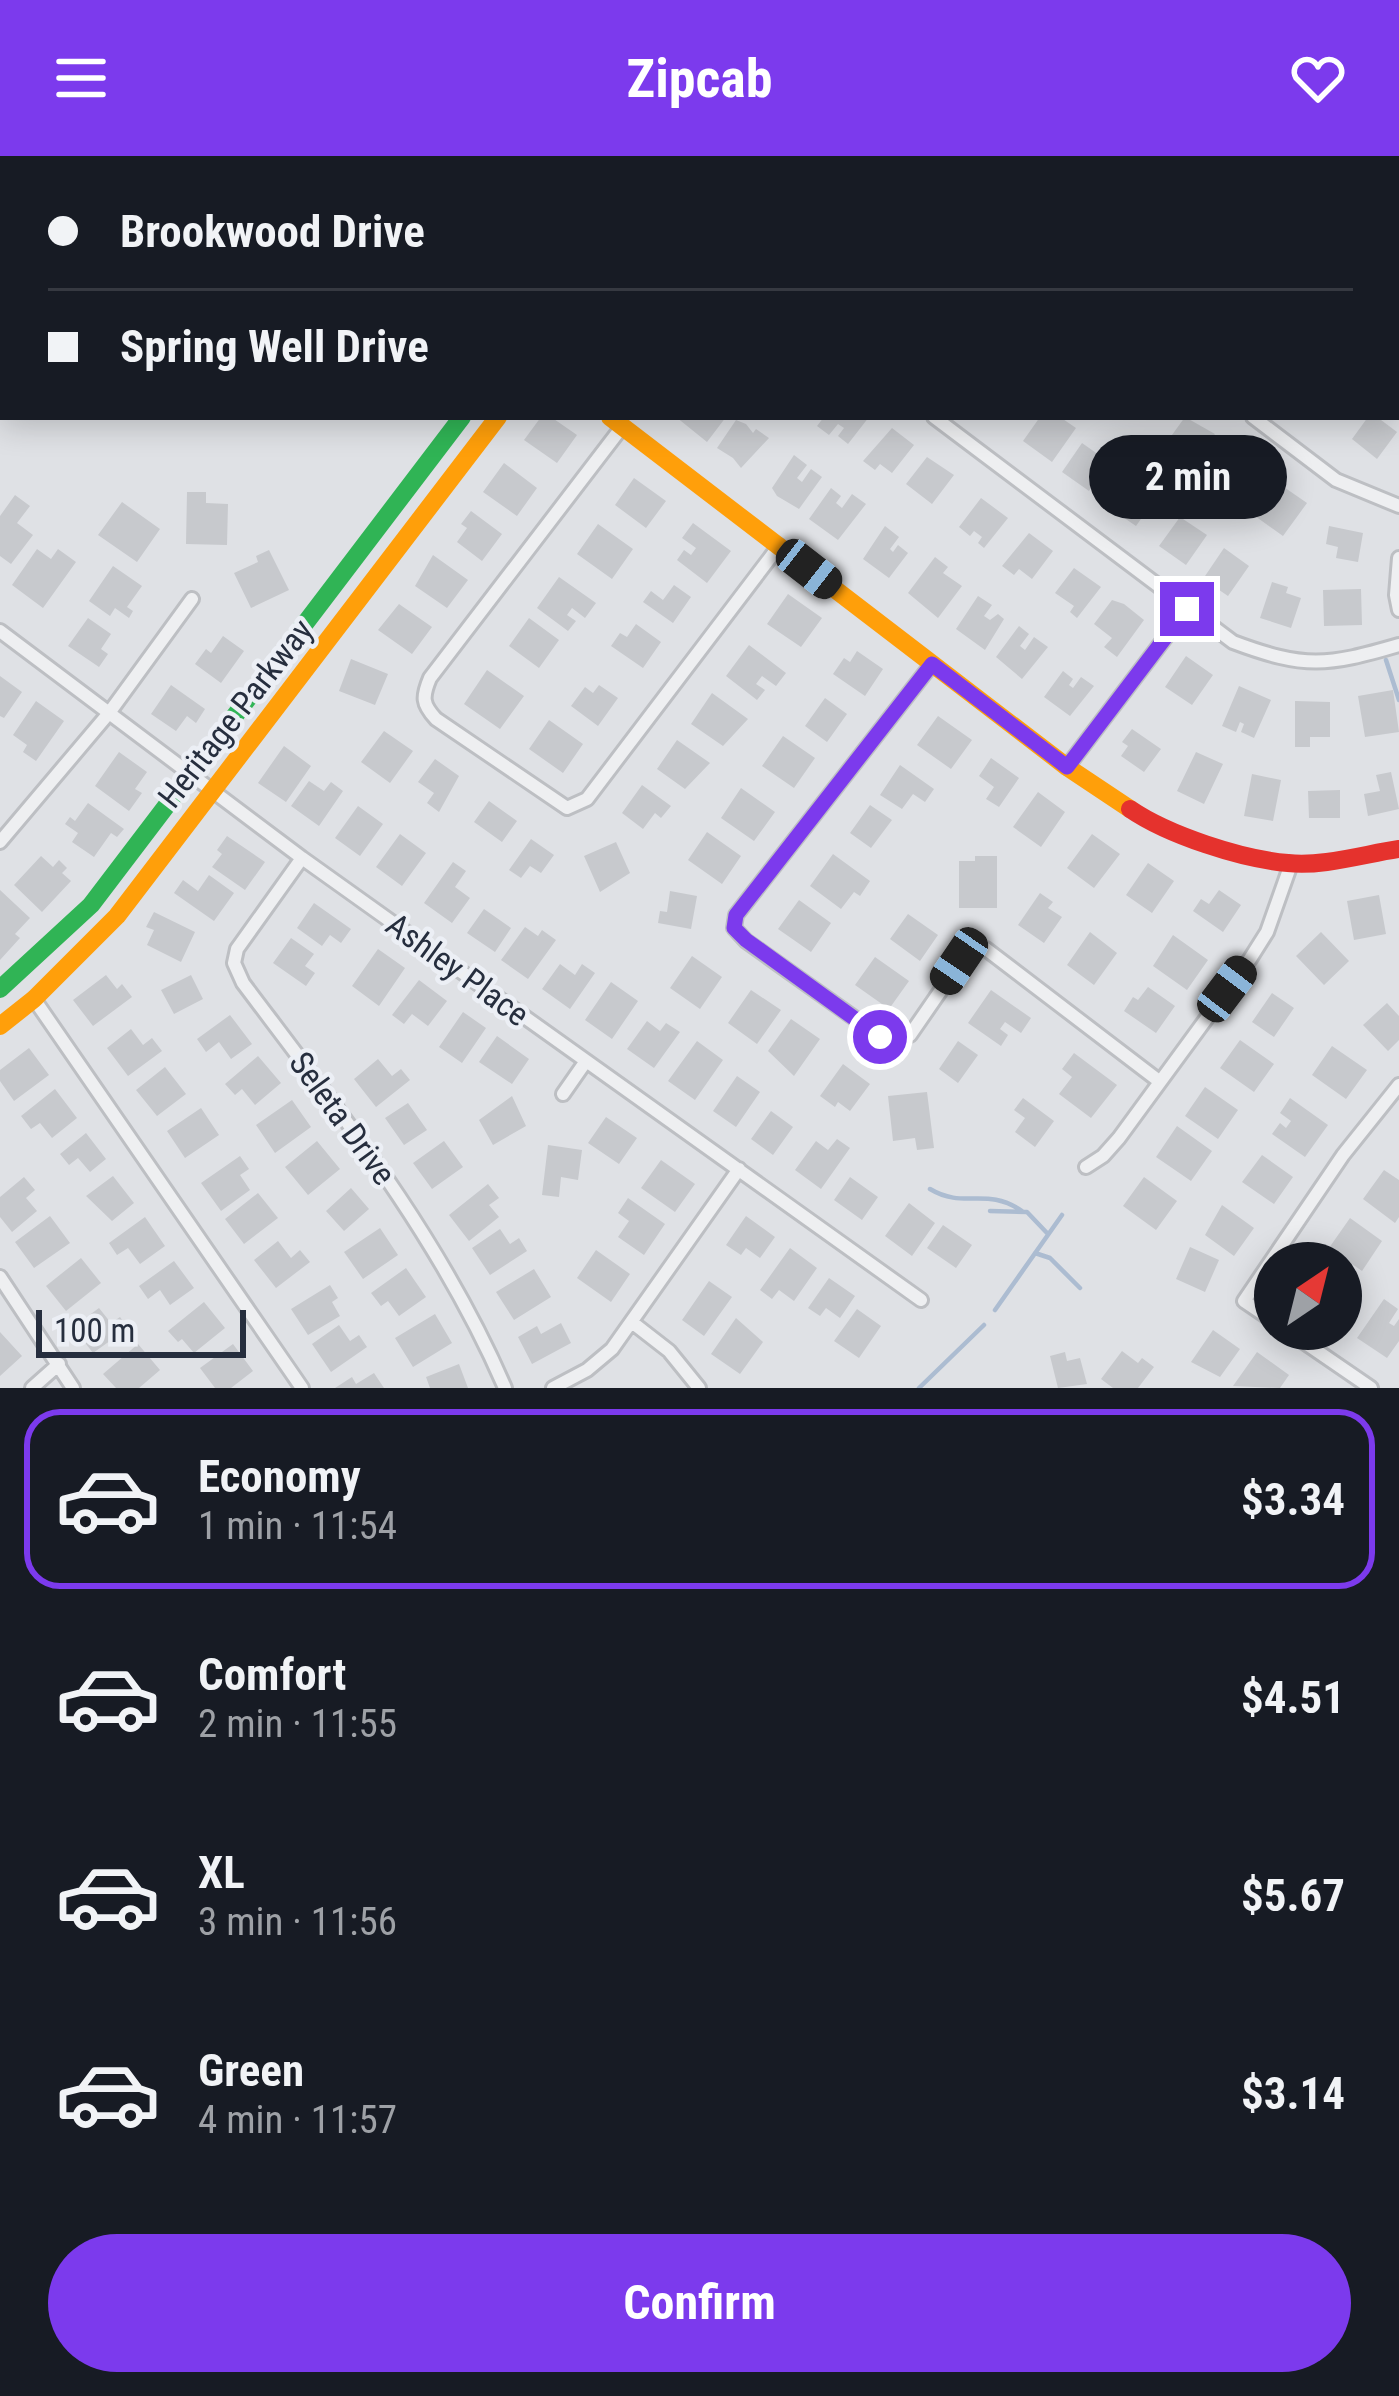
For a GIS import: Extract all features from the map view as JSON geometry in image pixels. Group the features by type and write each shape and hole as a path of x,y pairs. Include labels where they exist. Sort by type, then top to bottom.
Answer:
{"main road":[{"name":"Heritage Parkway","path":"0,989 91,905 460,420"},
{"name":"Heritage Parkway","path":"0,1026 116,916 496,420"},
{"path":"616,422 1067,767 1149,822 1236,852 1291,864 1399,849"}],"street":[{"path":"938,420 1233,642 1306,664 1339,663 1399,645"},
{"path":"1257,420 1336,480 1399,506"},
{"path":"616,422 430,678 424,706 436,719 567,808 587,799 778,546"},
{"path":"1399,558 1399,610"},
{"path":"0,842 109,712 192,599"},
{"path":"1067,767 1187,609"},
{"name":"Ashley Place","path":"0,631 302,859 921,1300"},
{"path":"932,664 736,915 734,928 880,1037 898,1040 910,1035 970,949 986,949 1159,1081"},
{"name":"Seleta Drive","path":"302,859 237,949 234,963 243,983 429,1241 505,1388"},
{"path":"1086,1167 1103,1156 1267,932 1291,864"},
{"path":"34,998 302,1388"},
{"path":"563,1094 586,1061"},
{"path":"1284,1242 1343,1155 1399,1085"},
{"path":"553,1388 599,1360 633,1323 739,1168"},
{"path":"0,1277 73,1388"},
{"path":"633,1323 669,1351 699,1388"},
{"path":"1315,1350 1370,1388"},
{"path":"32,1388 59,1364"}],"building":[{"path":"539,420 555,420 577,435 557,463 524,440"},
{"path":"680,420 724,420 707,442"},
{"path":"736,420 769,438 741,468 717,448"},
{"path":"822,420 867,420 848,444 838,436 844,428 838,424 829,435 817,426"},
{"path":"1038,420 1064,420 1076,428 1052,462 1023,441"},
{"path":"1183,420 1215,434 1192,466 1164,446"},
{"path":"1366,420 1381,420 1397,432 1377,459 1352,439"},
{"path":"892,428 914,445 892,473 880,464 875,470 863,461"},
{"path":"1082,443 1109,462 1089,491 1062,472"},
{"path":"1225,443 1254,464 1230,499 1200,478"},
{"path":"794,455 807,465 797,478 802,482 811,469 822,477 799,509 772,488"},
{"path":"927,457 954,475 932,504 906,484"},
{"path":"504,463 537,488 517,516 483,492"},
{"path":"1135,474 1160,492 1136,526 1111,509"},
{"path":"634,478 666,501 646,528 615,505"},
{"path":"1278,483 1307,503 1283,536 1255,516"},
{"path":"831,488 841,496 836,503 842,508 852,494 866,504 838,540 809,519"},
{"path":"187,492 206,492 206,503 228,504 227,545 186,544"},
{"path":"15,495 30,506 17,523 33,535 11,564 0,556 0,516"},
{"path":"981,498 1008,518 984,548 978,543 982,537 974,531 970,536 959,527"},
{"path":"122,502 160,529 137,562 98,535"},
{"path":"471,511 502,534 482,561 457,542 467,528 461,524"},
{"path":"1180,517 1207,535 1186,565 1159,546"},
{"path":"693,523 731,551 707,583 677,560 684,550 691,555 696,548 682,538"},
{"path":"598,524 633,549 612,579 577,554"},
{"path":"885,526 899,537 890,549 893,552 898,545 908,553 889,578 863,559"},
{"path":"1329,526 1363,533 1358,562 1336,558 1338,547 1326,544"},
{"path":"1029,533 1053,551 1032,579 1019,569 1014,575 1002,566"},
{"path":"1224,548 1249,566 1228,596 1203,579"},
{"path":"37,549 51,559 58,549 76,562 43,608 12,585"},
{"path":"269,550 289,590 251,608 234,573 258,562 256,556"},
{"path":"433,555 468,580 447,608 415,586"},
{"path":"935,557 948,567 943,573 962,586 938,618 908,593"},
{"path":"113,566 142,586 127,607 133,611 129,618 115,608 110,616 89,601"},
{"path":"1074,568 1101,587 1077,618 1070,612 1074,606 1055,593"},
{"path":"559,577 596,603 585,618 572,608 567,615 576,621 568,631 537,608"},
{"path":"1272,582 1301,598 1291,628 1260,618"},
{"path":"674,585 691,597 673,623 643,602 651,591 663,600"},
{"path":"1361,589 1362,625 1324,626 1323,590"},
{"path":"788,594 822,618 801,647 767,624"},
{"path":"978,596 992,605 984,616 990,620 998,614 1004,619 985,650 956,629"},
{"path":"1112,600 1144,620 1117,657 1104,647 1112,638 1094,624"},
{"path":"399,604 432,627 412,654 378,630"},
{"path":"88,618 111,634 101,649 108,654 99,667 68,646"},
{"path":"529,618 559,640 539,668 509,646"},
{"path":"636,624 661,642 643,668 611,646 620,633 627,637"},
{"path":"1019,626 1029,634 1020,646 1025,650 1034,637 1048,647 1022,679 996,657"},
{"path":"223,636 244,651 221,683 195,664"},
{"path":"749,645 786,673 776,686 762,676 756,684 765,690 757,700 726,676"},
{"path":"857,651 883,669 865,696 833,674 844,658 850,662"},
{"path":"1186,656 1213,675 1192,705 1165,687"},
{"path":"351,659 388,674 375,705 339,691"},
{"path":"487,670 524,696 500,729 464,704"},
{"path":"1063,671 1073,679 1069,685 1073,688 1081,677 1094,686 1070,716 1044,697"},
{"path":"0,676 22,692 4,718 0,716"},
{"path":"171,685 205,709 196,723 187,716 176,731 151,714"},
{"path":"599,685 618,698 598,726 571,706 585,687 593,693"},
{"path":"1239,686 1271,700 1254,738 1241,732 1244,724 1240,722 1236,732 1222,726"},
{"path":"1393,690 1399,732 1365,737 1358,696"},
{"path":"712,693 748,719 723,746 691,724"},
{"path":"825,698 847,714 827,742 805,726"},
{"path":"36,701 64,721 36,761 23,752 27,745 13,735"},
{"path":"1295,701 1330,702 1330,737 1310,737 1310,747 1295,747"},
{"path":"938,716 972,740 951,769 917,745"},
{"path":"549,720 583,744 563,773 529,749"},
{"path":"1132,729 1161,749 1144,772 1121,756 1128,746 1122,742"},
{"path":"384,731 413,751 390,783 361,762"},
{"path":"783,736 815,758 794,788 762,766"},
{"path":"677,740 710,763 685,789 657,769"},
{"path":"284,746 311,766 286,802 258,783"},
{"path":"119,752 147,772 135,789 142,793 129,811 95,786"},
{"path":"1196,752 1223,764 1204,804 1177,791"},
{"path":"991,758 1019,778 999,807 986,799 994,787 979,776"},
{"path":"435,759 459,776 439,812 427,803 434,793 418,782"},
{"path":"900,765 934,789 925,802 913,794 902,809 880,795"},
{"path":"1391,772 1399,809 1368,816 1364,794 1380,791 1376,775"},
{"path":"1252,774 1281,780 1273,821 1244,816"},
{"path":"309,781 324,791 331,782 343,791 319,826 291,806"},
{"path":"642,785 671,806 661,818 655,813 643,829 622,813"},
{"path":"741,788 775,812 754,841 721,818"},
{"path":"1340,790 1340,818 1309,818 1308,791"},
{"path":"1038,792 1065,812 1041,847 1013,827"},
{"path":"489,801 517,821 502,842 474,822"},
{"path":"88,803 124,829 117,837 111,833 94,857 72,842 78,833 65,824 70,817 75,821"},
{"path":"870,805 892,820 871,848 850,833"},
{"path":"358,806 383,824 360,856 335,838"},
{"path":"707,832 741,856 722,884 688,860"},
{"path":"400,834 426,853 402,886 376,867"},
{"path":"1092,834 1120,854 1094,888 1067,868"},
{"path":"227,836 265,862 245,890 212,867"},
{"path":"531,839 554,855 541,873 530,866 521,878 509,870"},
{"path":"616,842 630,873 600,892 584,856"},
{"path":"833,854 870,881 860,896 854,892 841,909 810,886"},
{"path":"41,856 53,867 59,860 67,868 62,873 71,881 42,912 14,885"},
{"path":"975,856 997,856 997,908 959,908 959,861 975,861"},
{"path":"453,862 466,871 455,887 470,898 452,923 424,903"},
{"path":"1148,863 1174,881 1152,913 1126,895"},
{"path":"209,875 234,893 214,921 174,893 183,880 198,891"},
{"path":"0,890 30,918 0,960"},
{"path":"1219,890 1241,905 1223,932 1193,911 1201,899 1209,904"},
{"path":"670,891 697,896 691,929 658,923 660,911 667,912"},
{"path":"1040,893 1053,902 1048,908 1062,917 1044,943 1018,925"},
{"path":"1379,895 1386,934 1354,940 1347,901"},
{"path":"799,900 831,923 811,952 778,929"},
{"path":"314,903 351,929 341,943 330,935 322,946 297,928"},
{"path":"484,909 511,928 495,952 467,933"},
{"path":"154,912 195,932 181,962 147,945 154,930 146,927"},
{"path":"908,914 938,935 920,961 890,939"},
{"path":"525,927 538,936 542,930 556,940 528,979 501,960"},
{"path":"1090,932 1117,953 1094,985 1067,965"},
{"path":"1321,932 1349,961 1324,985 1296,956"},
{"path":"1173,935 1208,960 1187,990 1153,966"},
{"path":"291,938 314,954 305,966 315,973 306,986 273,963"},
{"path":"378,949 405,968 379,1006 352,986"},
{"path":"692,956 722,977 700,1009 670,988"},
{"path":"875,957 909,981 889,1009 855,985"},
{"path":"560,964 575,975 582,964 595,973 570,1009 542,989"},
{"path":"106,975 132,997 93,1026 73,1000"},
{"path":"191,975 203,999 174,1014 161,990"},
{"path":"419,980 447,1001 428,1026 412,1014 404,1024 392,1015"},
{"path":"611,982 638,1001 612,1039 585,1020"},
{"path":"1148,987 1175,1006 1156,1033 1124,1011"},
{"path":"751,990 781,1010 757,1044 728,1023"},
{"path":"991,990 1031,1018 1021,1033 1005,1022 1000,1029 1008,1035 1001,1046 968,1023"},
{"path":"1272,993 1294,1008 1274,1037 1252,1022"},
{"path":"1387,1003 1399,1016 1399,1040 1388,1051 1363,1025"},
{"path":"463,1012 486,1028 462,1063 439,1047"},
{"path":"230,1015 252,1044 231,1059 219,1042 206,1052 197,1039"},
{"path":"791,1019 820,1039 794,1076 768,1051"},
{"path":"647,1021 660,1031 666,1023 680,1032 654,1068 627,1049"},
{"path":"131,1029 143,1045 152,1038 162,1051 128,1076 107,1048"},
{"path":"497,1036 529,1059 512,1084 479,1062"},
{"path":"1240,1040 1274,1064 1254,1092 1220,1068"},
{"path":"697,1041 723,1060 695,1100 668,1081"},
{"path":"958,1041 978,1055 958,1083 939,1069"},
{"path":"1332,1046 1367,1070 1346,1099 1312,1075"},
{"path":"29,1048 49,1075 14,1101 0,1081 0,1070"},
{"path":"1074,1053 1117,1085 1091,1118 1059,1094 1072,1077 1062,1069"},
{"path":"258,1056 281,1083 255,1105 242,1089 235,1095 225,1084"},
{"path":"378,1059 392,1076 401,1069 410,1080 376,1107 354,1079"},
{"path":"843,1064 870,1084 850,1111 820,1096"},
{"path":"165,1067 186,1094 157,1116 136,1090"},
{"path":"737,1076 760,1092 736,1127 713,1111"},
{"path":"1205,1087 1238,1110 1218,1139 1185,1116"},
{"path":"55,1089 77,1118 52,1138 40,1123 31,1129 21,1116"},
{"path":"927,1092 934,1148 917,1150 915,1138 893,1141 888,1096"},
{"path":"512,1096 526,1126 493,1145 479,1120"},
{"path":"1023,1098 1054,1121 1035,1147 1015,1132 1025,1118 1014,1110"},
{"path":"1290,1098 1328,1125 1305,1157 1272,1134 1280,1123 1286,1128 1291,1121 1280,1113"},
{"path":"292,1100 311,1127 275,1153 256,1125"},
{"path":"408,1103 427,1130 404,1145 385,1118"},
{"path":"201,1108 219,1135 185,1158 167,1131"},
{"path":"771,1111 793,1127 773,1155 751,1139"},
{"path":"606,1117 637,1138 619,1164 588,1143"},
{"path":"1177,1126 1212,1151 1191,1181 1156,1157"},
{"path":"86,1133 106,1159 90,1172 78,1158 69,1165 60,1154"},
{"path":"837,1139 850,1148 821,1189 795,1170 816,1141 828,1150"},
{"path":"317,1141 340,1169 308,1195 285,1167"},
{"path":"444,1141 463,1167 432,1189 413,1163"},
{"path":"548,1145 582,1150 578,1180 561,1177 559,1197 542,1195"},
{"path":"1262,1155 1293,1177 1274,1204 1242,1182"},
{"path":"240,1156 249,1169 240,1175 250,1190 221,1211 201,1183"},
{"path":"661,1160 695,1184 675,1212 641,1188"},
{"path":"1384,1170 1399,1180 1395,1223 1363,1199"},
{"path":"113,1176 134,1203 112,1221 86,1196"},
{"path":"24,1177 35,1190 26,1198 37,1211 12,1232 0,1217 0,1197"},
{"path":"850,1177 878,1197 862,1220 834,1200"},
{"path":"1144,1177 1177,1201 1156,1230 1123,1206"},
{"path":"488,1184 499,1198 489,1205 499,1217 469,1241 449,1215"},
{"path":"351,1188 369,1209 344,1231 326,1211"},
{"path":"258,1193 278,1218 244,1244 225,1219"},
{"path":"628,1198 665,1224 644,1255 618,1237 629,1221 618,1213"},
{"path":"909,1203 935,1223 912,1256 885,1236"},
{"path":"1222,1205 1254,1228 1234,1256 1205,1235"},
{"path":"50,1216 70,1243 34,1268 15,1242"},
{"path":"746,1216 775,1237 760,1258 746,1248 741,1255 726,1245"},
{"path":"145,1217 165,1246 140,1264 128,1248 117,1255 109,1243"},
{"path":"1350,1218 1382,1241 1362,1271 1362,1242 1333,1242"},
{"path":"943,1225 972,1245 956,1268 927,1248"},
{"path":"380,1228 398,1255 363,1279 344,1252"},
{"path":"500,1229 510,1244 519,1238 527,1251 490,1275 472,1248"},
{"path":"278,1241 291,1258 300,1250 310,1262 276,1288 254,1260"},
{"path":"1190,1247 1219,1260 1205,1292 1176,1279"},
{"path":"790,1248 817,1268 794,1301 779,1290 772,1299 760,1290"},
{"path":"596,1250 630,1274 611,1302 577,1278"},
{"path":"81,1258 101,1283 66,1311 46,1286"},
{"path":"174,1261 194,1288 170,1305 160,1290 148,1299 139,1286"},
{"path":"406,1268 426,1297 399,1316 388,1301 381,1306 371,1293"},
{"path":"534,1269 551,1297 514,1320 496,1292"},
{"path":"829,1278 855,1296 840,1318 826,1308 820,1316 808,1308"},
{"path":"709,1281 732,1297 704,1336 682,1320"},
{"path":"330,1285 338,1298 332,1302 340,1316 308,1335 291,1309"},
{"path":"1384,1299 1398,1309 1389,1323 1394,1326 1399,1319 1399,1341 1387,1358 1362,1341 1362,1331"},
{"path":"204,1302 225,1328 194,1353 168,1331"},
{"path":"99,1308 111,1323 120,1317 128,1328 93,1353 73,1327"},
{"path":"857,1309 881,1326 859,1358 834,1341"},
{"path":"435,1314 452,1343 413,1367 395,1338"},
{"path":"736,1318 763,1342 740,1374 711,1354"},
{"path":"561,1323 571,1343 532,1364 518,1337 537,1326 541,1334"},
{"path":"339,1325 350,1341 359,1335 367,1347 331,1372 312,1344"},
{"path":"1213,1330 1240,1349 1220,1377 1191,1362"},
{"path":"0,1332 22,1356 0,1376"},
{"path":"138,1344 160,1370 139,1388 116,1388 103,1374"},
{"path":"233,1344 253,1371 231,1388 215,1388 200,1368"},
{"path":"1122,1351 1154,1367 1138,1388 1113,1388 1101,1379"},
{"path":"1065,1352 1067,1361 1080,1358 1087,1384 1058,1388 1050,1356"},
{"path":"1257,1352 1289,1375 1280,1388 1233,1386"},
{"path":"459,1364 468,1388 430,1388 426,1377"},
{"path":"374,1373 384,1388 335,1388 352,1377 356,1384"}],"waterway":[{"path":"1386,660 1399,700"},
{"path":"930,1189 954,1198 997,1200 1022,1211"},
{"path":"990,1211 1027,1212 1047,1233"},
{"path":"995,1310 1062,1215"},
{"path":"1035,1253 1050,1258 1080,1288"},
{"path":"919,1388 984,1325"}],"traffic: fast":[{"path":"0,989 91,905 460,420"}],"traffic: slow":[{"path":"0,1026 34,999 117,916 496,420"},
{"path":"614,420 1067,767 1130,809"}],"traffic: jam":[{"path":"1130,809 1184,836 1269,861 1315,863 1399,849"}],"route":[{"path":"880,1037 746,940 734,928 736,915 932,664 1067,767 1187,609"}]}
